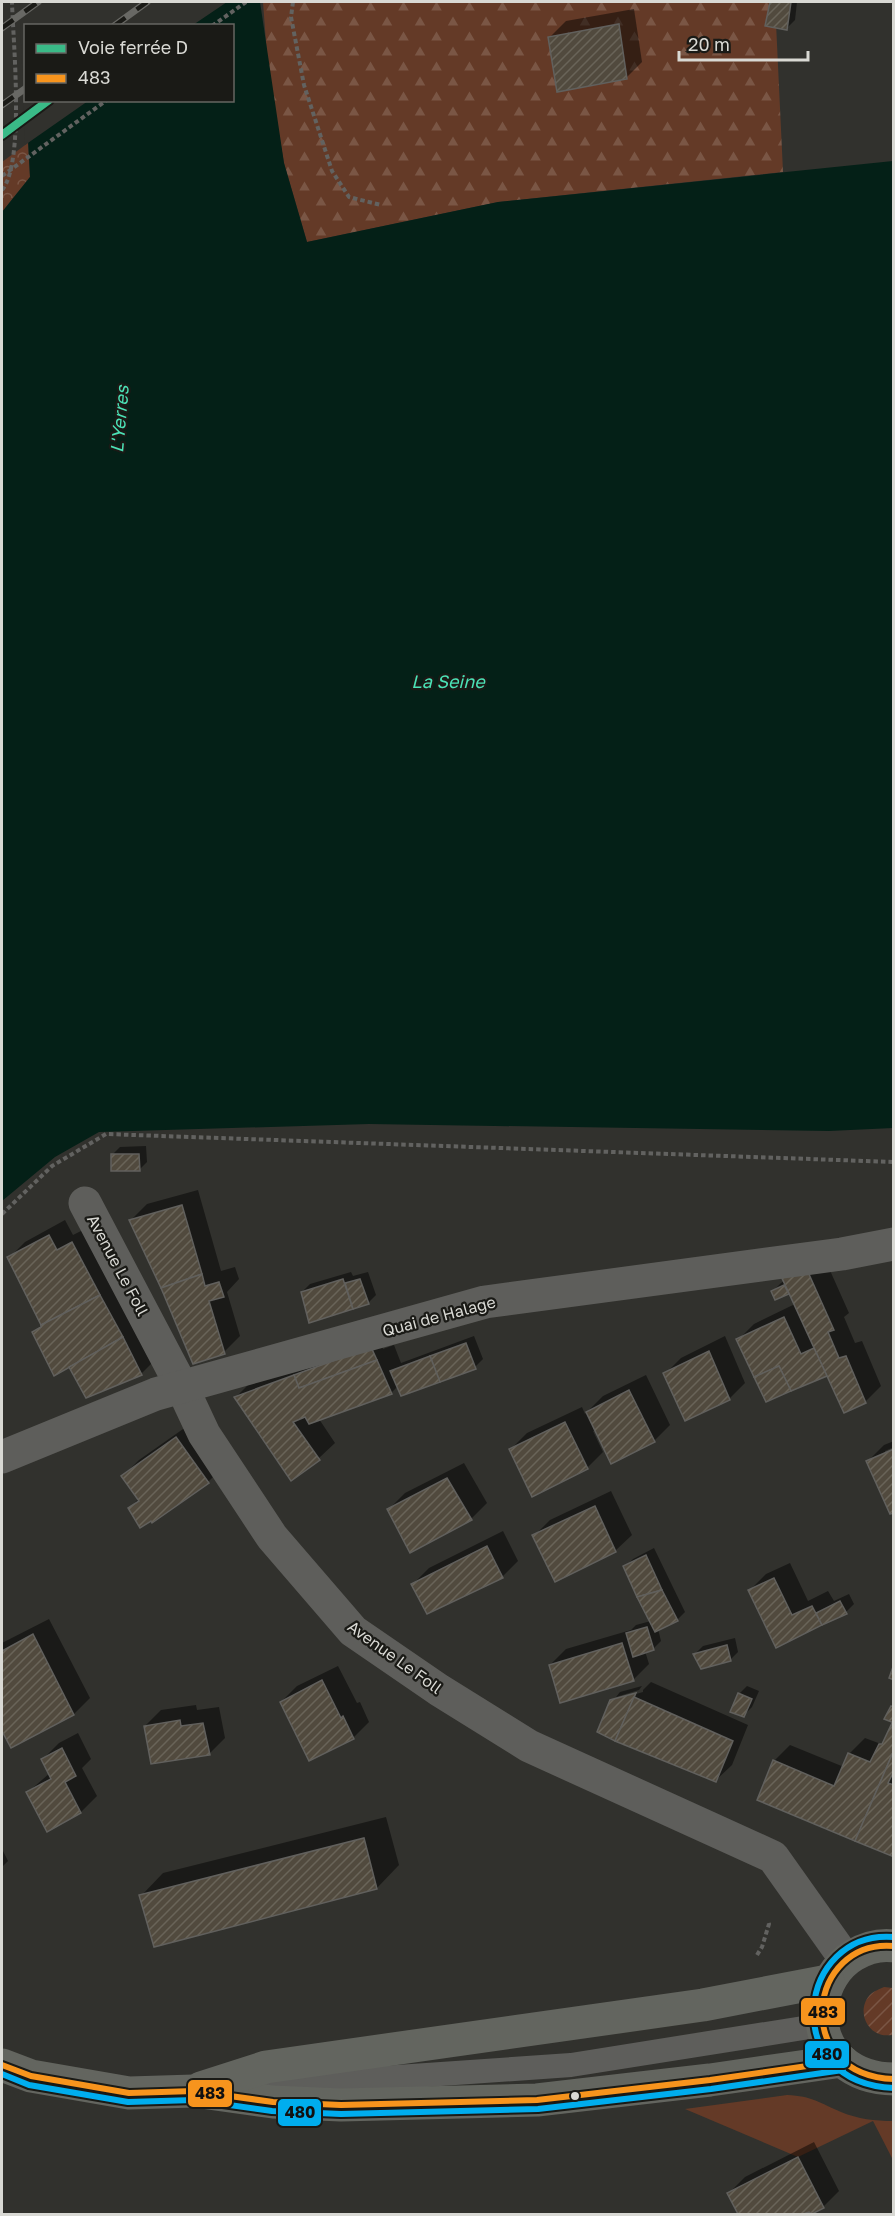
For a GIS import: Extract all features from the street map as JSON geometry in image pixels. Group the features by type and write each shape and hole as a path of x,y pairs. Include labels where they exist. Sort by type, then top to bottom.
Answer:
{"main road":[{"path":"894,1946 886,1945 865,1949 837,1971 823,1995 821,2010 822,2025 833,2050 842,2061 859,2072 878,2079 894,2079"},
{"path":"194,2091 266,2067 703,2005 837,1971"},
{"path":"2,2065 31,2076 129,2093 194,2091 273,2102 341,2105 537,2100 710,2080 842,2061"}],"street":[{"name":"Avenue Le Foll","path":"85,1203 204,1434 272,1537 353,1631 439,1690 529,1746 773,1857 837,1971"},
{"name":"Quai de Halage","path":"2,1457 156,1394 485,1302 831,1256 894,1244"}],"lane":[{"path":"194,2091 572,2065 822,2025"}],"path":[{"path":"2,190 7,183 16,144 12,2"},
{"path":"215,24 246,2"},
{"path":"293,2 291,17 304,85 332,171 350,196 381,205"},
{"path":"2,176 104,102"},
{"path":"2,1214 52,1166 106,1134 894,1162"},
{"path":"752,1961 762,1947 769,1924 766,1916"}],"green space":[{"path":"263,2 775,2 783,172 498,202 307,242 284,163 268,69"},
{"path":"28,143 30,177 2,212 2,162"},
{"path":"884,1987 893,1988 893,2035 882,2035 874,2031 869,2027 864,2016 867,1999 872,1993"},
{"path":"787,2095 810,2098 854,2116 893,2121 893,2160 873,2121 798,2157 685,2109"}],"water":[{"name":"La Seine","path":"22,2 260,2 284,163 307,242 498,202 893,161 893,1128 829,1131 369,1124 99,1132 55,1157 2,1201 2,212 30,177 26,102 234,102 234,24 26,24"}],"pier":[{"path":"19,2 227,2 194,24 24,24 23,85"},
{"path":"24,100 24,102 87,102 25,145 23,101"}],"building":[{"path":"770,2 791,2 787,30 765,26"},
{"path":"619,24 627,79 557,92 548,37"},
{"path":"111,1154 139,1154 140,1171 111,1171"},
{"path":"182,1205 202,1274 161,1288 129,1220"},
{"path":"49,1235 57,1250 72,1242 100,1295 41,1325 7,1257"},
{"path":"808,1272 834,1330 828,1332 839,1358 846,1356 866,1403 844,1413 781,1276"},
{"path":"202,1274 205,1286 219,1282 224,1297 209,1301 225,1354 193,1364 161,1288"},
{"path":"343,1279 353,1309 309,1323 301,1292"},
{"path":"360,1279 369,1304 353,1309 345,1283"},
{"path":"784,1285 789,1294 775,1300 771,1291"},
{"path":"100,1295 123,1337 54,1376 32,1332 41,1325"},
{"path":"784,1317 801,1354 814,1348 827,1376 791,1391 779,1366 754,1377 736,1339"},
{"path":"123,1337 142,1375 86,1398 69,1367"},
{"path":"466,1343 476,1369 440,1382 430,1356"},
{"path":"371,1347 377,1360 299,1388 294,1375"},
{"path":"709,1351 730,1400 685,1421 663,1373"},
{"path":"430,1356 440,1382 401,1396 390,1371"},
{"path":"377,1360 392,1394 309,1424 305,1417 293,1422 320,1460 291,1481 234,1397 294,1375 299,1388"},
{"path":"779,1366 791,1391 766,1402 754,1377"},
{"path":"629,1390 655,1442 611,1464 586,1412"},
{"path":"565,1422 588,1469 532,1497 509,1449"},
{"path":"176,1437 209,1483 152,1523 151,1521 140,1528 128,1508 139,1501 121,1476"},
{"path":"894,1449 894,1513 890,1514 866,1461"},
{"path":"447,1478 472,1520 410,1553 387,1509"},
{"path":"595,1506 616,1552 555,1582 532,1535"},
{"path":"487,1546 503,1578 427,1614 411,1584"},
{"path":"646,1555 662,1590 637,1597 623,1566"},
{"path":"774,1578 792,1615 812,1606 822,1625 776,1648 748,1590"},
{"path":"662,1590 678,1621 655,1632 637,1597"},
{"path":"840,1601 847,1614 822,1625 816,1613"},
{"path":"647,1627 654,1650 633,1657 626,1633"},
{"path":"33,1634 74,1715 11,1748 2,1731 2,1651"},
{"path":"622,1643 634,1681 560,1703 549,1665"},
{"path":"727,1645 731,1661 701,1669 693,1654"},
{"path":"894,1664 894,1680 889,1678"},
{"path":"322,1680 354,1739 309,1761 280,1702"},
{"path":"636,1693 615,1741 597,1732 610,1700"},
{"path":"738,1693 752,1699 744,1717 730,1712"},
{"path":"634,1697 733,1741 716,1782 615,1741"},
{"path":"891,1706 894,1707 894,1723 884,1719"},
{"path":"180,1720 181,1726 203,1723 210,1755 151,1764 144,1726"},
{"path":"892,1723 894,1750 855,1841 757,1800 773,1760 834,1786 848,1753 870,1762"},
{"path":"62,1748 76,1776 65,1782 81,1813 47,1832 26,1792 51,1779 41,1759"},
{"path":"894,1750 894,1771 888,1783 894,1785 894,1857 855,1841"},
{"path":"364,1838 377,1889 154,1947 139,1895"},
{"path":"798,2157 824,2208 812,2214 809,2212 803,2214 738,2214 727,2193"}],"railway":[{"path":"2,28 38,2"},
{"path":"117,24 147,2"},
{"path":"2,105 24,89"}],"rail line":[{"name":"D","path":"2,135 46,102"}],"transit line":[{"name":"480","path":"894,1937 861,1941 837,1957 821,1980 814,2008 817,2036 831,2062 856,2080 894,2088"},
{"name":"483","path":"894,1946 865,1949 843,1963 829,1984 822,2008 825,2033 838,2055 860,2072 894,2079"},
{"name":"483","path":"2,2065 31,2076 129,2093 194,2091 273,2102 341,2105 537,2100 710,2080 842,2061"},
{"name":"480","path":"2,2074 29,2085 128,2102 194,2100 272,2111 341,2114 538,2109 711,2089 843,2070"}],"water label":[{"name":"L'Yerres","path":"119,419"}]}
